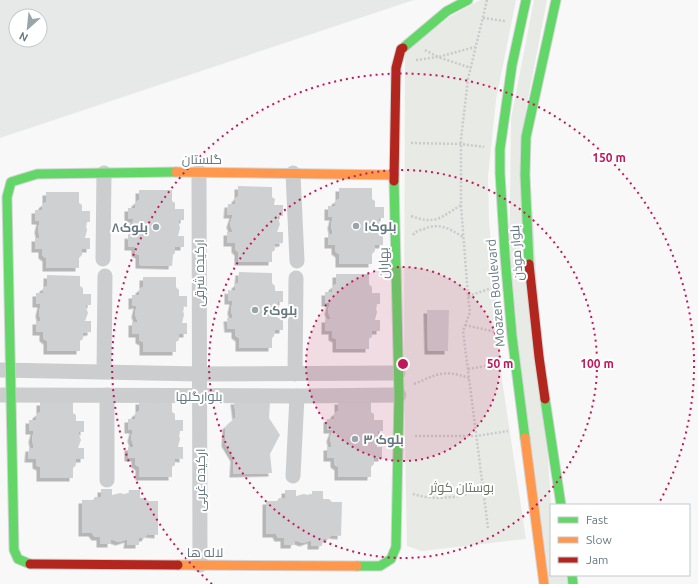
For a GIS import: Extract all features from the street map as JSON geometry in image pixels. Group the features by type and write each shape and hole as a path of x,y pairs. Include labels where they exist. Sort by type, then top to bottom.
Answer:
{"street":[{"name":"بهاران","path":"391,559 396,547 399,395 394,174 396,68 401,49 408,42 447,11 468,0"},
{"name":"Moazen Boulevard","path":"526,0 512,65 500,149 500,173 514,361 544,584"},
{"name":"بلوار موذن","path":"556,0 528,124 526,137 525,175 528,258 539,357 561,504"},
{"name":"گلستان","path":"5,370 7,196 11,182 37,174 199,172 394,174"},
{"name":"ارکیده شرقی","path":"199,172 200,396"},
{"path":"103,259 104,173"},
{"path":"293,173 297,261"},
{"path":"104,371 105,276"},
{"path":"295,374 296,278"},
{"path":"5,370 6,395"},
{"name":"بلوارگلها","path":"5,370 200,374 398,373"},
{"name":"بلوارگلها","path":"6,395 399,395"},
{"name":"لاله ها","path":"6,395 14,550 18,559 30,564 380,566 391,559"},
{"path":"107,396 108,480"},
{"name":"ارکیده غربی","path":"200,396 200,565"},
{"path":"293,476 297,396"}],"path":[{"path":"487,0 468,79 461,144 461,205 470,312 463,331 488,528"},
{"path":"482,18 521,24"},
{"path":"408,42 422,47 438,57 471,68"},
{"path":"398,62 438,57 476,47"},
{"path":"394,142 461,144 500,149"},
{"path":"395,210 424,221 436,220 461,205"},
{"path":"396,252 416,232 427,227 441,226 463,237"},
{"path":"468,296 508,283"},
{"path":"465,325 512,336"},
{"path":"468,369 514,361"},
{"path":"399,395 411,386 440,373 455,374 469,378"},
{"path":"398,436 476,436 524,429"},
{"path":"397,488 413,495 423,497 453,497 467,494 482,483"}],"shaded area":[{"path":"0,0 414,0 0,138"}],"green space":[{"name":"بوستان کوثر","path":"480,0 516,0 496,100 488,176 489,221 502,380 526,539 422,551 407,546 404,386 405,51 451,16"},
{"path":"534,0 547,0 526,109 551,504 550,576 568,576 570,584 548,584 509,283 511,119"}],"building":[{"path":"238,186 272,187 272,197 275,199 274,205 283,205 283,216 277,216 280,224 277,232 283,232 283,243 274,244 275,250 272,252 272,262 238,262 238,252 235,249 235,243 227,243 227,232 233,232 230,224 233,215 227,215 228,204 235,204 235,199 238,196"},
{"name":"بلوک۱","path":"339,188 372,188 372,199 375,201 375,207 384,207 384,218 378,218 380,226 378,234 383,234 383,245 375,245 375,251 372,254 372,264 339,264 339,254 335,251 335,245 328,245 328,234 333,234 331,225 333,217 328,217 328,206 335,206 335,201 339,199"},
{"name":"بلوک۸","path":"139,190 172,190 172,201 175,203 175,209 184,209 184,220 178,220 180,228 178,236 184,236 184,247 175,247 172,266 139,265 139,255 135,253 135,247 128,247 128,235 134,236 131,227 134,219 128,219 128,208 135,208 135,203 139,200"},
{"path":"46,192 79,192 79,203 82,205 82,211 90,211 90,222 85,222 87,230 85,238 90,238 90,249 82,249 82,255 79,258 79,268 46,268 46,258 42,255 42,249 35,249 35,238 40,238 38,229 40,221 35,221 35,210 42,210 42,205 46,202"},
{"name":"بلوک۶","path":"239,272 272,273 272,283 275,286 275,291 283,291 283,302 277,302 280,310 277,318 283,318 283,330 275,330 272,338 272,348 239,348 239,338 235,335 235,329 228,329 227,318 233,318 231,310 233,301 228,301 228,290 235,291 235,285 238,283"},
{"path":"336,274 369,274 369,284 372,287 372,293 380,293 380,304 375,304 377,312 375,320 380,320 380,331 372,331 372,337 369,339 369,349 336,349 336,339 332,337 332,331 325,331 325,319 331,319 328,311 330,303 325,303 325,292 332,292 332,287 336,284"},
{"path":"47,275 80,276 80,286 83,288 83,294 91,294 91,305 85,305 88,313 85,321 91,321 91,332 83,333 83,339 80,341 80,351 47,351 47,341 43,338 43,332 36,332 36,321 41,321 39,313 41,304 36,304 36,293 43,293 43,288 47,286"},
{"path":"143,277 176,277 176,287 179,290 179,296 187,296 187,307 182,306 184,315 182,323 187,323 187,334 179,334 179,340 176,342 176,352 143,352 143,342 139,340 139,334 132,334 132,322 138,322 135,314 137,305 132,306 132,295 139,295 139,290 143,287"},
{"path":"427,310 449,310 448,351 428,351"},
{"path":"139,401 172,402 172,412 175,414 175,420 183,420 183,431 178,431 180,439 178,447 183,447 183,459 175,458 175,465 172,467 172,477 139,477 139,467 135,464 135,458 128,458 128,447 134,447 131,438 133,430 128,430 128,419 135,419 135,414 139,411"},
{"path":"234,401 270,401 269,418 280,435 270,454 272,473 233,474 234,458 225,443 226,426 236,417"},
{"name":"بلوک ۳","path":"338,401 371,401 371,412 374,414 374,420 383,420 383,431 377,431 379,439 377,447 382,447 382,458 374,458 374,464 371,467 371,477 338,477 338,467 334,464 334,458 327,458 327,447 332,447 330,438 333,430 327,430 327,419 334,419 334,414 338,411"},
{"path":"40,402 73,402 73,413 76,415 76,421 84,421 84,432 78,432 81,440 78,448 84,448 84,459 76,459 76,465 73,468 73,478 40,478 40,467 36,465 36,459 28,459 29,448 34,448 32,439 34,431 29,431 29,420 36,420 36,415 40,412"},
{"path":"101,489 112,489 112,495 120,493 128,495 129,490 140,490 140,498 146,498 148,501 158,501 158,535 147,534 145,538 139,538 139,545 127,545 128,539 119,542 111,539 111,544 100,544 100,537 95,537 92,533 82,533 82,500 93,500 95,497 101,497"},
{"path":"285,490 296,490 296,496 304,494 312,496 312,491 323,491 323,499 329,499 332,502 342,502 341,536 331,535 329,539 323,539 322,546 311,546 311,540 303,543 295,540 294,545 284,545 284,538 278,538 276,534 266,534 266,501 277,501 279,498 285,498"}],"traffic: fast":[{"path":"403,48 447,11 468,0"},
{"path":"525,438 512,336 505,256 500,149 512,65 526,0"},
{"path":"529,264 525,175 526,137 556,0"},
{"path":"30,564 18,559 14,550 7,197 11,182 37,174 176,172"},
{"path":"357,566 380,566 391,559 396,547 399,395 394,181"},
{"path":"545,399 561,504"},
{"path":"572,576 573,584"}],"traffic: slow":[{"path":"176,172 394,175"},
{"path":"525,438 544,584"},
{"path":"178,565 357,566"}],"traffic: jam":[{"path":"394,181 396,68 401,49 403,48"},
{"path":"529,264 545,399"},
{"path":"30,564 178,565"}],"place":[{"name":"بلوک۱","path":"356,226"},
{"name":"بلوک۸","path":"156,227"},
{"name":"بلوک۶","path":"255,310"},
{"name":"بلوک ۳","path":"355,439"}]}
